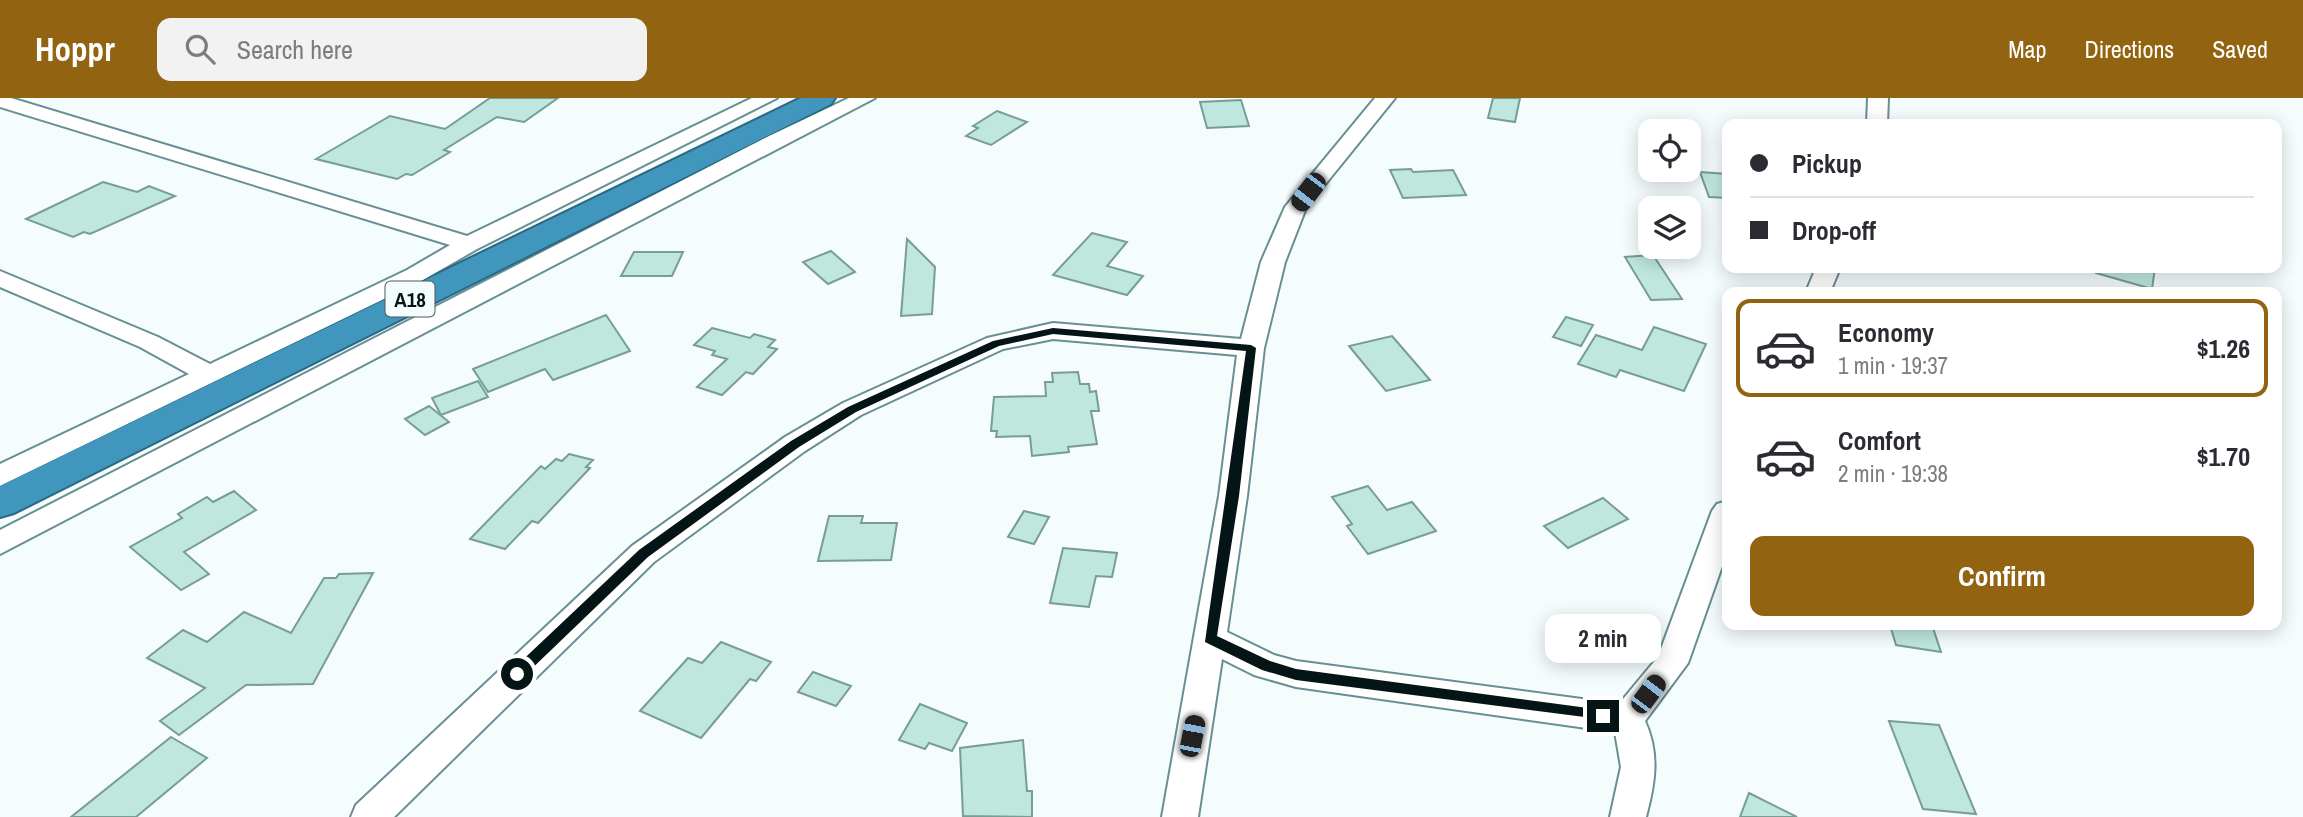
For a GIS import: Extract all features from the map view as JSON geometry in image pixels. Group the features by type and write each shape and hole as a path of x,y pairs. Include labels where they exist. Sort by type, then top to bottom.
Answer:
{"highway":[{"name":"A18","path":"0,503 822,98"}],"street":[{"path":"0,476 415,275 469,244 767,98"},
{"path":"0,543 764,146 865,98"},
{"path":"1180,817 1233,496 1251,348 1273,262 1296,207 1385,98"},
{"path":"1877,119 1878,98"},
{"path":"0,100 469,244"},
{"path":"0,278 149,342 209,374"},
{"path":"369,817 643,554 795,444 852,409 996,343 1022,335 1053,331 1251,348"},
{"path":"1627,719 1672,663 1722,526"},
{"path":"1210,638 1266,666 1296,674 1627,719"},
{"path":"1627,719 1635,735 1641,764 1628,817"}],"building":[{"path":"490,98 558,98 524,122 497,117 444,150 450,152 412,175 406,174 397,179 316,159 390,116 445,129"},
{"path":"1493,98 1520,98 1515,122 1488,118"},
{"path":"1241,100 1249,126 1207,128 1200,102"},
{"path":"997,111 1027,122 991,145 966,136 978,128 973,126"},
{"path":"1411,169 1413,172 1453,170 1466,195 1403,198 1390,170"},
{"path":"1701,172 1722,174 1722,198 1709,197"},
{"path":"103,182 137,192 149,186 175,196 90,234 84,232 73,237 26,219"},
{"path":"1092,233 1127,242 1107,266 1143,276 1127,295 1053,275"},
{"path":"907,239 935,267 932,314 901,316"},
{"path":"831,251 855,272 828,284 803,262"},
{"path":"634,252 683,252 672,276 621,276"},
{"path":"1625,257 1656,259 1682,299 1651,300"},
{"path":"2096,273 2154,273 2152,287"},
{"path":"606,315 630,351 553,380 545,369 488,392 473,369"},
{"path":"1566,317 1593,325 1581,346 1553,337"},
{"path":"1654,327 1706,344 1684,391 1620,370 1616,377 1578,364 1596,335 1642,350"},
{"path":"712,328 750,338 754,334 775,340 768,347 777,349 753,374 746,372 722,395 697,387 727,359 712,355 715,351 694,345"},
{"path":"1392,336 1430,380 1386,391 1349,346"},
{"path":"1078,372 1080,384 1089,384 1090,392 1096,391 1099,411 1091,411 1097,444 1068,447 1069,452 1032,456 1030,436 996,437 997,431 991,431 994,397 1046,396 1045,382 1053,382 1052,373"},
{"path":"478,381 488,397 441,415 432,398"},
{"path":"429,406 449,422 425,435 405,419"},
{"path":"569,454 593,460 586,467 590,468 538,523 532,521 505,549 470,539 541,466 545,469 556,459 562,461"},
{"path":"1368,486 1387,510 1412,502 1436,531 1368,554 1347,526 1352,524 1332,497"},
{"path":"234,491 256,510 184,552 209,574 181,590 130,547 182,518 178,514 207,497 213,502"},
{"path":"1603,498 1628,519 1568,548 1544,526"},
{"path":"1024,511 1049,517 1034,544 1008,537"},
{"path":"829,516 863,516 861,523 897,523 891,560 818,561"},
{"path":"1063,548 1117,553 1112,577 1096,576 1089,607 1050,603"},
{"path":"373,573 313,684 246,685 179,735 160,721 205,688 147,658 183,630 207,642 244,612 291,633 324,578 336,578 339,574"},
{"path":"1892,630 1934,630 1941,652 1896,645"},
{"path":"721,642 771,662 756,681 750,679 701,738 640,711 688,658 702,663"},
{"path":"813,672 851,686 836,706 798,692"},
{"path":"920,704 967,723 952,751 929,743 925,749 899,740"},
{"path":"1889,721 1939,725 1976,814 1923,809"},
{"path":"171,737 207,758 136,817 71,817"},
{"path":"1023,740 1027,791 1032,791 1032,817 963,816 960,748"},
{"path":"1749,793 1797,817 1740,817"}],"route":[{"path":"517,674 643,554 795,444 852,409 996,343 1022,335 1053,331 1251,348 1233,496 1210,638 1266,666 1296,674 1603,716"}]}
